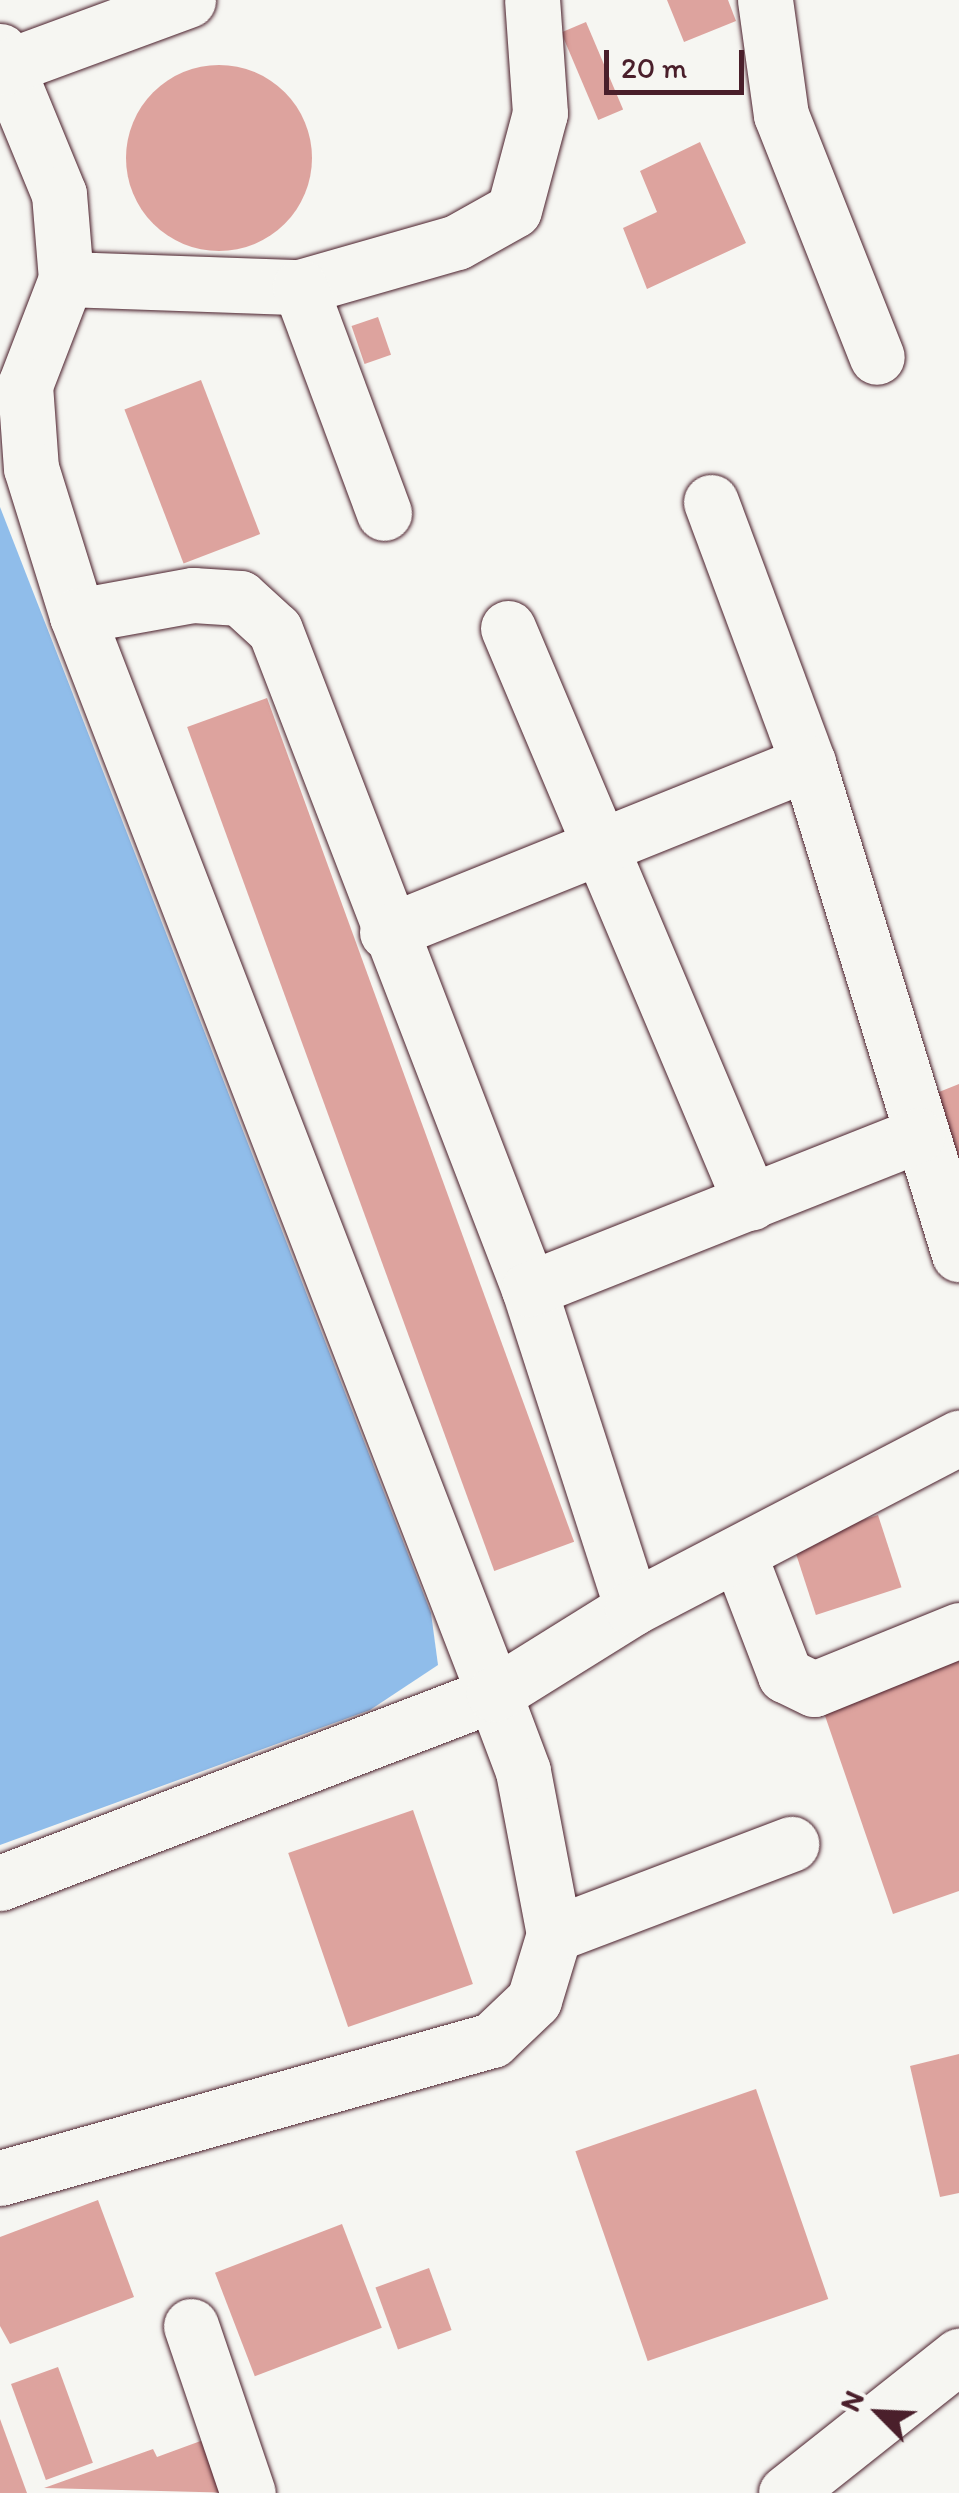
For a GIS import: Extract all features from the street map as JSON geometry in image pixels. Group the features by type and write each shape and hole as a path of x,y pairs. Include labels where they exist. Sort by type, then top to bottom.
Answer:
{"street":[{"path":"0,2178 492,2040 534,2000 554,1934 523,1771 77,616 31,468 24,386 66,279 59,194 3,59 188,0"},
{"path":"66,279 300,288 457,242 514,210 540,113 532,0"},
{"path":"764,0 781,114 877,357"},
{"path":"300,288 384,512"},
{"path":"711,502 808,763 917,1135 959,1254"},
{"path":"77,616 193,595 240,598 275,630 387,932 529,1289 632,1608"},
{"path":"508,628 606,850 751,1203"},
{"path":"387,932 606,850 808,763"},
{"path":"529,1289 917,1135"},
{"path":"0,1884 494,1694 632,1608 959,1438"},
{"path":"740,1555 785,1676 814,1689 959,1630"},
{"path":"554,1934 792,1844"},
{"path":"191,2326 248,2493"},
{"path":"786,2493 959,2356"}],"water":[{"path":"0,507 431,1613 438,1665 370,1710 0,1845"}],"building":[{"path":"667,0 728,0 736,21 684,42"},
{"path":"586,22 623,109 598,120 561,33"},
{"path":"219,65 254,72 285,92 305,123 312,158 305,193 285,224 254,244 219,251 184,244 153,224 133,193 126,158 133,123 153,92 184,72"},
{"path":"700,142 746,243 647,289 623,228 657,212 640,171"},
{"path":"378,317 391,355 365,364 352,326"},
{"path":"201,380 260,534 184,563 124,409"},
{"path":"267,698 574,1542 494,1571 187,727"},
{"path":"959,1084 959,1214 914,1102"},
{"path":"878,1515 901,1587 816,1615 792,1543"},
{"path":"959,1659 959,1891 893,1914 822,1707"},
{"path":"413,1810 473,1984 348,2027 288,1853"},
{"path":"959,2054 959,2193 940,2197 910,2066"},
{"path":"756,2089 828,2299 648,2361 575,2151"},
{"path":"98,2200 134,2297 10,2344 0,2326 0,2237"},
{"path":"342,2224 382,2328 255,2376 215,2273"},
{"path":"429,2268 452,2330 398,2350 375,2287"},
{"path":"58,2367 93,2463 46,2480 11,2384"},
{"path":"0,2419 27,2493 0,2493"},
{"path":"217,2435 238,2493 44,2488 153,2449 157,2457"}]}
